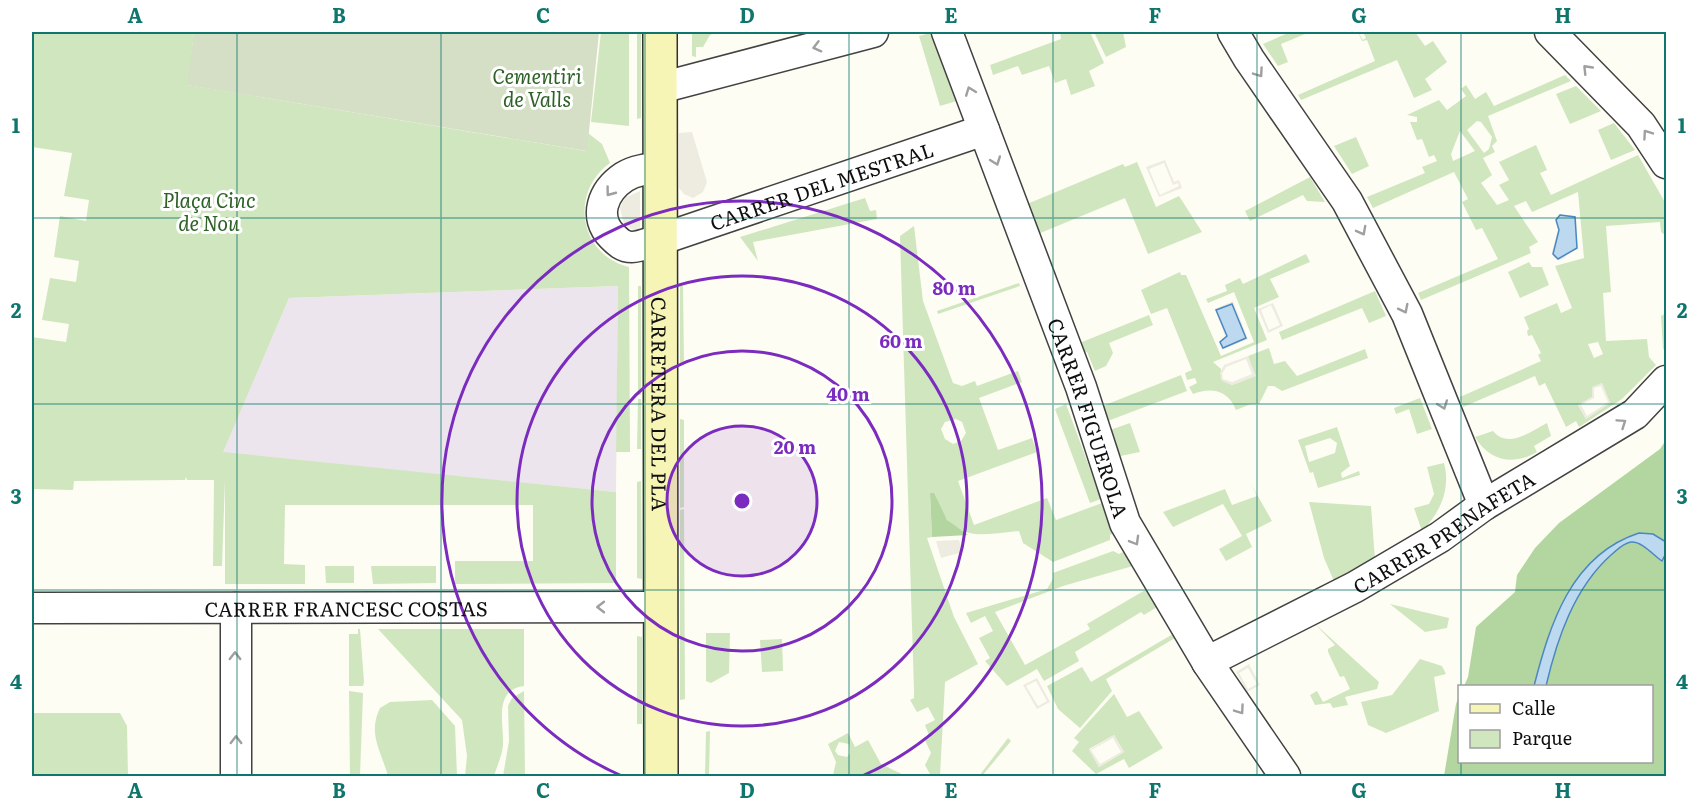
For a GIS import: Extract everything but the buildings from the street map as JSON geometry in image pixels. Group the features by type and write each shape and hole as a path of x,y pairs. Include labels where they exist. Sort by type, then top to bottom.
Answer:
{"main road":[{"name":"CARRETERA DEL PLA","path":"660,32 661,777"}],"street":[{"path":"660,88 873,32"},
{"name":"CARRER FIGUEROLA","path":"947,32 1081,387 1125,523 1207,662 1285,777"},
{"path":"1233,32 1249,59 1347,201 1407,314 1484,506"},
{"path":"1550,32 1641,125 1666,163"},
{"name":"CARRER DEL MESTRAL","path":"660,168 643,170 624,177 609,191 604,200 601,218 606,230 620,244 634,247 659,240 984,130"},
{"name":"CARRER PRENAFETA","path":"1207,662 1363,583 1440,537 1484,506 1635,414 1666,381"},
{"name":"CARRER FRANCESC COSTAS","path":"32,608 659,607"},
{"path":"236,608 236,777"}],"shaded area":[{"path":"692,132 707,182 703,192 693,198 684,194 679,188 679,133"},
{"path":"1165,160 1174,182 1179,180 1182,188 1159,197 1146,167","holes":["1164,163 1173,185 1178,183 1179,186 1160,195 1149,169"]},
{"path":"640,191 640,230 636,232 624,224 620,208 625,198"},
{"path":"1559,214 1576,216 1578,249 1567,253 1565,258 1560,260 1554,258 1552,252 1558,230 1555,220","holes":["1560,215 1567,215 1568,251 1564,257 1558,259 1555,257 1559,230 1556,222"]},
{"path":"618,286 616,492 222,453 289,298"},
{"path":"1233,301 1248,339 1222,350 1219,342 1225,336 1215,309"},
{"path":"1273,303 1283,326 1268,333 1258,309","holes":["1271,305 1280,325 1269,330 1261,310"]},
{"path":"1248,356 1256,376 1232,385 1222,381 1220,373 1224,365","holes":["1246,359 1252,374 1232,382 1223,379 1222,374 1226,367"]},
{"path":"1602,383 1610,403 1586,419 1578,405 1592,397 1592,387","holes":["1601,386 1608,402 1587,416 1581,405 1594,398 1594,388"]},
{"path":"959,540 963,552 941,558 936,541"},
{"path":"1249,664 1260,685 1247,692 1236,672","holes":["1248,668 1257,684 1248,689 1239,673"]},
{"path":"1037,678 1050,702 1037,709 1023,685","holes":["1036,681 1047,701 1038,706 1026,686"]},
{"path":"1114,735 1124,752 1099,767 1089,750","holes":["1113,738 1121,752 1100,764 1091,750"]}],"green space":[{"name":"Plaça Cinc de Nou","path":"32,32 194,32 188,85 586,151 588,133 602,144 610,163 597,175 589,190 585,205 585,221 590,236 599,250 612,260 629,267 630,452 616,452 618,286 289,298 223,452 616,492 616,583 455,584 455,561 533,561 533,505 285,505 284,564 305,565 305,584 225,584 225,480 222,566 213,566 214,480 187,480 186,477 185,480 74,481 73,490 32,489 32,337 66,342 69,324 42,320 50,278 76,282 79,261 54,257 60,216 86,221 89,200 64,196 72,153 32,147"},
{"name":"Cementiri de Valls","path":"194,32 599,32 587,151 187,85"},
{"path":"601,32 629,32 629,126 591,122"},
{"path":"637,32 641,32 641,118 637,119"},
{"path":"692,32 717,32 710,35 703,47 696,47 696,57 692,56"},
{"path":"934,32 960,100 940,106 919,36"},
{"path":"1060,32 1090,32 1104,63 1089,71 1095,86 1071,95 1066,79 1055,83 1049,66 1022,75 1018,66 993,75 990,65 1061,39"},
{"path":"1094,32 1123,32 1126,47 1106,57"},
{"path":"1290,32 1310,32 1281,44 1288,62 1278,66 1263,44"},
{"path":"1358,32 1363,40 1366,38 1363,32 1415,32 1425,46 1433,41 1447,62 1425,79 1432,90 1414,98 1397,60 1301,100 1298,95 1375,61 1367,40 1362,41"},
{"path":"1565,75 1571,81 1488,116 1497,141 1492,146 1495,152 1483,158 1492,175 1481,183 1497,205 1509,200 1499,185 1509,180 1499,162 1536,145 1547,170 1540,173 1551,195 1638,155 1666,204 1666,236 1661,232 1660,222 1606,226 1611,292 1603,293 1606,341 1647,339 1649,357 1656,365 1622,399 1579,427 1576,421 1566,427 1545,383 1539,386 1535,376 1463,407 1460,397 1541,361 1538,355 1541,353 1532,335 1528,336 1529,329 1524,317 1557,303 1561,313 1572,308 1555,266 1584,258 1578,192 1532,212 1526,201 1514,206 1538,242 1529,247 1531,253 1421,300 1418,293 1498,259 1482,228 1476,230 1462,202 1468,199 1454,172 1373,208 1367,197 1425,173 1422,167 1437,161 1434,155 1429,157 1422,139 1417,140 1410,122 1417,122 1417,117 1407,115 1439,100 1447,110 1466,96 1461,89 1466,85 1475,99 1486,92 1494,106","holes":["1477,121 1481,122 1492,137 1489,149 1484,153 1467,130","1460,131 1475,151 1453,161 1451,154","1598,342 1603,354 1594,358 1588,344","1602,383 1610,403 1586,419 1578,405 1592,397 1593,388"]},
{"path":"1576,86 1601,111 1570,124 1556,94"},
{"path":"1614,123 1635,150 1611,160 1598,130"},
{"path":"1356,137 1369,166 1352,174 1334,146"},
{"path":"1137,162 1156,207 1179,196 1202,232 1148,254 1125,198 1038,234 1027,204 1123,164 1125,167"},
{"path":"1310,177 1325,202 1307,201 1303,195 1250,221 1245,211"},
{"path":"865,198 870,211 876,210 877,219 753,242 758,261 740,237"},
{"path":"914,226 923,301 953,383 962,386 975,381 977,386 1018,371 1022,382 979,398 998,450 1032,438 1037,452 958,481 974,525 1047,498 1056,520 1102,503 1114,533 1110,535 1110,540 1053,562 1023,543 1019,531 981,534 955,527 945,518 936,500 930,494 932,537 927,538 954,617 978,664 945,682 940,776 931,776 925,765 931,753 924,738 929,735 925,725 935,720 928,707 917,712 910,700 914,698 914,691 900,236","holes":["956,419 962,422 966,433 961,441 953,444 945,439 941,429 945,422"]},
{"path":"1306,254 1310,262 1270,279 1279,297 1254,308 1267,340 1213,362 1221,369 1221,379 1232,385 1255,376 1248,356 1269,348 1274,364 1285,361 1297,376 1365,349 1368,358 1282,391 1274,386 1268,386 1259,404 1251,404 1236,410 1224,394 1206,391 1193,394 1189,387 1197,383 1195,378 1187,380 1185,373 1192,370 1167,308 1151,314 1141,290 1180,272 1181,275 1186,275 1221,356 1254,342 1234,292 1208,303 1206,299 1227,291 1225,285 1240,278 1243,284"},
{"path":"1529,262 1532,267 1542,267 1549,285 1520,298 1508,272"},
{"path":"1019,283 1020,286 938,314 937,311"},
{"path":"638,286 641,286 641,395 638,395"},
{"path":"680,286 683,286 684,364 680,365"},
{"path":"1375,291 1386,316 1369,323 1362,308 1282,340 1279,332"},
{"path":"1666,313 1666,352 1663,349 1661,316"},
{"path":"1149,315 1153,325 1109,343 1113,353 1106,366 1095,371 1087,352 1081,354 1077,344"},
{"path":"1181,375 1187,391 1105,422 1100,407"},
{"path":"1420,398 1432,429 1417,434 1409,409 1396,414 1394,408"},
{"path":"638,399 641,399 641,449 637,449"},
{"path":"1066,404 1101,499 1090,503 1055,409"},
{"path":"680,419 684,420 684,507 680,508"},
{"path":"1130,423 1140,452 1120,456 1110,430"},
{"path":"1547,423 1551,436 1534,446 1537,452 1519,459 1502,459 1494,456 1475,437 1493,431 1505,439 1512,439"},
{"path":"1337,427 1350,466 1341,473 1342,478 1359,471 1360,475 1318,488 1298,440","holes":["1330,438 1337,443 1335,453 1309,462 1305,446"]},
{"path":"1666,440 1666,776 1444,776 1458,699 1458,763 1653,763 1653,685 1464,685 1468,677 1476,627 1515,592 1517,575 1535,548 1559,523 1660,449"},
{"path":"1444,463 1445,491 1439,508 1422,531 1414,508 1429,504 1434,494 1427,467"},
{"path":"641,481 642,579 637,578 637,482"},
{"path":"1251,484 1272,521 1246,534 1252,547 1226,561 1219,549 1242,536 1223,504 1173,527 1163,512 1225,489 1232,505 1257,496"},
{"path":"930,493 934,493 947,520 968,535 932,537"},
{"path":"1309,502 1371,506 1375,560 1334,581 1324,558"},
{"path":"684,509 685,699 680,700 680,510"},
{"path":"1113,551 1119,554 1125,551 1133,566 1063,586 995,612 1025,665 1090,629 1087,624 1147,589 1157,607 1144,615 1141,612 1075,652 1079,661 1044,681 1037,669 1007,686 985,661 990,658 979,638 993,631 985,616 971,623 966,613 1047,589 1053,579 1053,573"},
{"path":"325,566 354,566 354,583 326,583"},
{"path":"371,566 436,566 436,583 373,584"},
{"path":"1390,604 1449,618 1447,628 1425,632"},
{"path":"1314,623 1379,682 1377,689 1345,697 1348,705 1333,708 1330,703 1315,705 1310,695 1317,691 1323,702 1350,689 1344,676 1340,677 1328,652 1328,649 1335,645"},
{"path":"358,629 360,629 364,682 363,686 349,686 349,634 358,634"},
{"path":"378,629 524,629 524,686 514,689 504,701 502,709 503,745 494,776 465,776 467,756 462,720"},
{"path":"706,633 730,633 729,673 711,683 706,681"},
{"path":"1173,634 1175,638 1106,679 1112,691 1080,728 1058,709 1047,686 1082,667 1091,682"},
{"path":"637,636 642,637 642,724 637,724"},
{"path":"782,639 783,671 762,672 760,640"},
{"path":"1420,659 1442,666 1446,674 1434,677 1439,711 1386,733 1368,725 1361,702 1392,695"},
{"path":"349,691 363,693 360,776 350,776"},
{"path":"524,691 525,776 503,776 509,741 508,706 512,698"},
{"path":"1114,694 1127,717 1139,711 1163,748 1129,768 1124,759 1096,774 1072,751 1079,742 1074,738","holes":["1114,735 1124,752 1099,767 1089,749"]},
{"path":"432,700 455,726 457,776 388,776 375,735 376,717 380,708 390,702"},
{"path":"32,713 120,713 127,726 128,776 32,776"},
{"path":"710,731 709,776 705,776 706,732"},
{"path":"848,733 855,747 868,740 881,764 906,776 833,775 836,762 828,744","holes":["839,742 849,744 850,753 847,757 838,755 835,751"]},
{"path":"1008,738 1011,741 982,776 979,776"}],"water":[{"path":"1560,215 1575,217 1577,248 1558,259 1553,254 1559,230 1556,220"},
{"path":"1232,304 1246,338 1223,348 1220,342 1227,336 1216,310"},
{"path":"1639,533 1653,534 1666,542 1666,553 1662,561 1643,546 1631,542 1620,547 1598,568 1569,615 1546,685 1534,685 1556,616 1567,594 1596,557 1616,543"}]}
